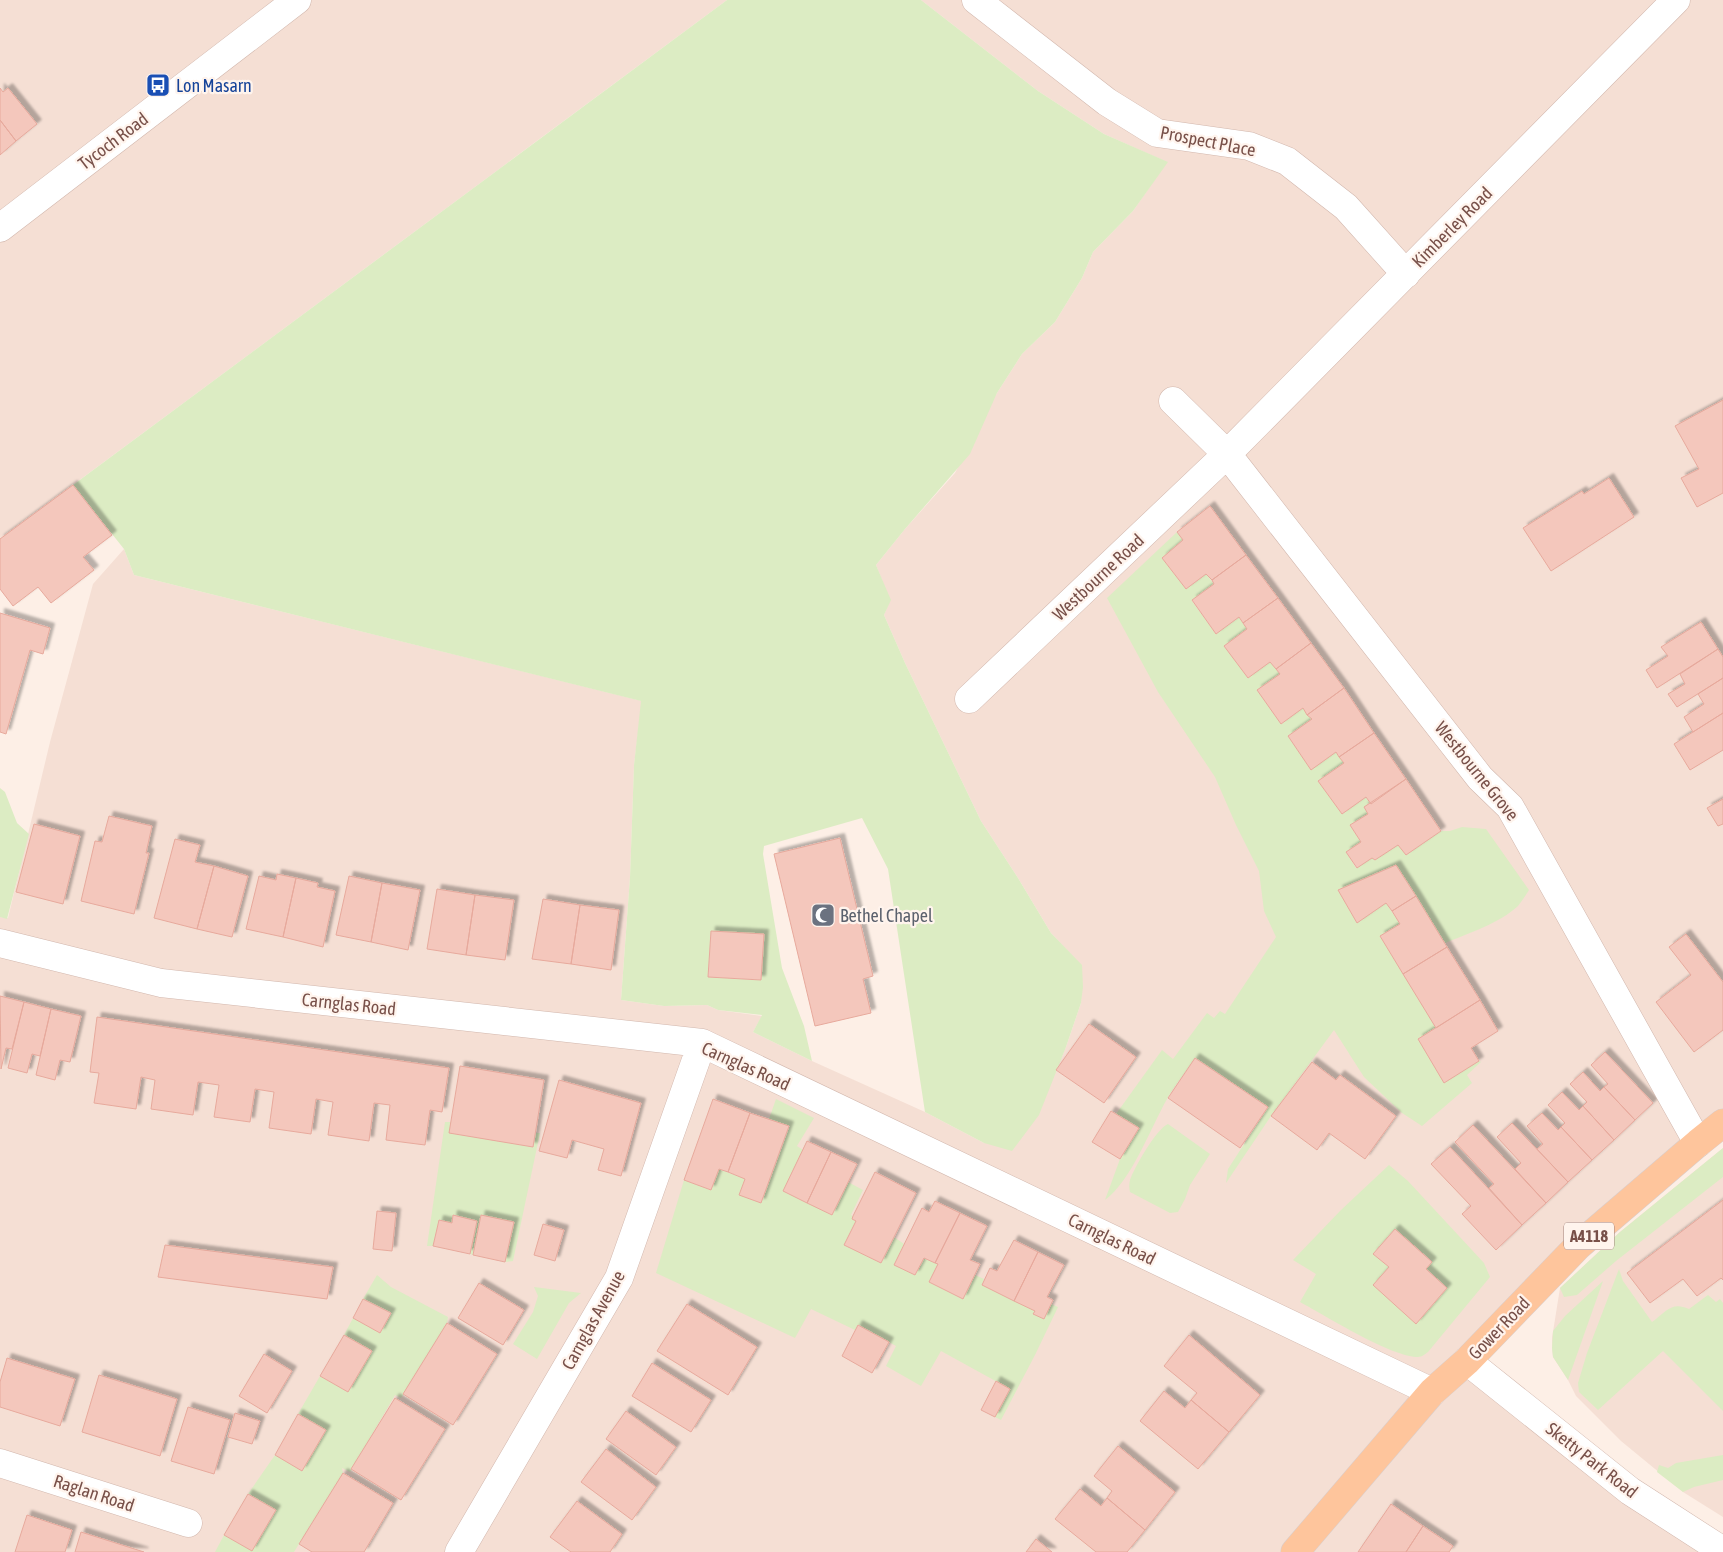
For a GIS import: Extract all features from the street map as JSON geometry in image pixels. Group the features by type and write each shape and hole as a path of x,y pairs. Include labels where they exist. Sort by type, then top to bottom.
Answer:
{"main road":[{"name":"Gower Road","path":"1296,1552 1432,1392 1467,1361 1578,1246 1723,1123"}],"street":[{"name":"Tycoch Road","path":"0,228 297,0"},
{"name":"Prospect Place","path":"976,0 1107,102 1157,133 1249,146 1287,162 1346,207 1406,274"},
{"name":"Kimberley Road","path":"1227,454 1676,0"},
{"name":"Westbourne Grove","path":"1173,401 1227,454 1480,778 1510,807 1698,1143"},
{"name":"Westbourne Road","path":"969,699 1227,454"},
{"name":"Carnglas Road","path":"0,943 161,983 702,1044 1432,1392"},
{"name":"Carnglas Avenue","path":"459,1552 619,1278 702,1044"},
{"name":"Sketty Park Road","path":"1467,1361 1630,1491 1723,1551"},
{"name":"Raglan Road","path":"0,1463 188,1523"}],"shaded area":[{"path":"0,0 727,0 0,539"},
{"path":"921,0 1723,0 1723,1123 1467,1361 1723,1552 0,1552 0,917 8,918 50,742 93,584 124,549 134,575 642,701 634,765 630,877 621,1000 664,1006 707,1005 718,1010 762,1016 753,1032 925,1112 984,1143 1056,1070 1081,1003 1082,966 1051,933 981,821 884,615 890,600 876,565 955,473 997,393 1022,354 1055,322 1082,278 1093,252 1133,211 1167,162 1104,134 1038,91"},
{"path":"1723,1148 1723,1517 1683,1492 1621,1441 1576,1396 1553,1357 1552,1338 1560,1288 1620,1232"}],"green space":[{"path":"727,0 921,0 1038,91 1104,134 1168,162 1133,211 1093,252 1082,278 1055,322 1022,354 997,393 970,454 876,565 891,600 884,615 981,821 1051,933 1082,965 1083,987 1081,1003 1039,1115 1012,1151 984,1143 925,1112 888,869 862,818 764,846 763,854 782,968 804,1026 812,1061 753,1032 762,1015 718,1010 707,1005 664,1006 621,1000 630,877 634,765 641,701 134,575 124,549 73,485","holes":["711,932 764,935 761,980 708,977"]},
{"path":"1177,532 1183,540 1162,558 1186,589 1206,574 1214,584 1192,601 1216,634 1239,617 1247,629 1224,646 1248,678 1270,662 1280,674 1257,690 1281,724 1303,708 1312,719 1288,736 1311,769 1336,752 1344,763 1318,781 1342,814 1366,797 1371,804 1368,814 1350,825 1361,842 1346,852 1356,868 1372,858 1375,860 1398,845 1406,855 1441,831 1450,831 1462,827 1486,829 1529,890 1518,906 1502,918 1483,928 1445,943 1396,865 1338,890 1357,922 1386,903 1400,924 1380,936 1436,1028 1418,1039 1444,1082 1479,1061 1481,1062 1467,1075 1472,1083 1422,1126 1402,1113 1364,1077 1334,1030 1271,1116 1226,1183 1228,1169 1268,1107 1195,1058 1167,1099 1124,1180 1105,1200 1120,1159 1139,1128 1116,1114 1162,1050 1173,1059 1207,1013 1214,1018 1220,1011 1225,1014 1276,937 1264,911 1259,871 1215,777 1158,692 1107,598"},
{"path":"0,788 5,792 17,823 29,834 7,919 0,917"},
{"path":"776,1099 814,1118 797,1146 803,1150 783,1191 832,1215 848,1182 863,1190 851,1215 853,1216 852,1219 856,1221 844,1245 881,1263 894,1237 904,1244 894,1265 915,1275 924,1258 938,1264 929,1282 963,1299 975,1275 984,1279 982,1285 1035,1311 1034,1314 1044,1319 1051,1304 1058,1307 1001,1420 995,1417 1010,1389 941,1351 921,1386 886,1366 896,1346 858,1325 855,1330 811,1309 795,1338 656,1273 684,1180 710,1190 719,1169 745,1179 740,1195 761,1203 789,1127 769,1119"},
{"path":"445,1122 451,1122 449,1133 533,1147 536,1133 540,1133 513,1261 505,1262 513,1222 473,1255 470,1254 477,1221 454,1215 452,1223 439,1220 433,1246 427,1246"},
{"path":"1168,1124 1210,1154 1190,1185 1178,1212 1170,1213 1130,1192 1129,1186 1132,1174 1146,1149 1163,1127"},
{"path":"1723,1148 1723,1177 1616,1261 1577,1295 1564,1297 1560,1288 1620,1232"},
{"path":"1389,1165 1408,1181 1484,1263 1490,1277 1428,1352 1423,1355 1418,1357 1392,1350 1359,1335 1300,1302 1316,1274 1293,1260 1341,1210","holes":["1395,1229 1432,1261 1426,1269 1447,1288 1416,1323 1389,1267 1373,1254"]},
{"path":"1619,1269 1623,1281 1652,1322 1673,1307 1678,1306 1689,1309 1708,1295 1716,1302 1720,1299 1723,1303 1723,1411 1663,1351 1598,1410 1579,1392 1578,1383 1587,1353"},
{"path":"377,1275 391,1287 448,1317 447,1323 401,1398 395,1395 350,1472 342,1468 343,1473 294,1552 215,1552 224,1535 252,1551 264,1530 248,1494 275,1455 302,1471 313,1451 298,1414 320,1376 348,1392 359,1373 344,1335 353,1318 380,1333 391,1314 363,1299"},
{"path":"1603,1281 1568,1380 1553,1357 1553,1331 1565,1316"},
{"path":"534,1287 581,1293 569,1303 537,1359 513,1344 533,1312 538,1296"},
{"path":"1723,1455 1723,1480 1694,1487 1683,1492 1657,1472 1659,1465 1668,1468 1676,1463"}],"building":[{"path":"0,88 3,92 8,88 37,124 16,141 0,120"},
{"path":"0,120 16,141 0,155"},
{"path":"1723,400 1723,493 1697,507 1681,478 1699,469 1675,426"},
{"path":"1609,478 1634,517 1551,571 1523,528 1582,491 1584,494"},
{"path":"73,485 112,535 83,557 94,570 51,603 38,587 13,606 0,589 0,539"},
{"path":"1210,506 1246,555 1212,580 1206,574 1186,589 1162,558 1183,540 1177,532"},
{"path":"1246,555 1278,598 1243,623 1239,617 1216,634 1192,600 1214,584 1212,580"},
{"path":"1278,598 1311,643 1276,669 1270,662 1248,678 1224,646 1247,629 1243,623"},
{"path":"0,613 50,628 43,654 30,650 6,734 0,732"},
{"path":"1701,622 1718,649 1657,688 1646,670 1668,656 1661,647"},
{"path":"1311,643 1344,688 1307,715 1303,708 1281,724 1257,690 1280,674 1276,669"},
{"path":"1718,649 1723,657 1723,678 1677,707 1668,694 1685,684 1680,674"},
{"path":"1723,678 1723,713 1693,732 1684,717 1704,704 1698,694"},
{"path":"1344,688 1374,733 1339,757 1336,752 1311,770 1288,736 1312,719 1307,715"},
{"path":"1723,713 1723,750 1690,770 1674,744"},
{"path":"1374,733 1406,779 1371,804 1366,797 1342,814 1318,781 1344,763 1339,757"},
{"path":"1406,779 1441,831 1406,855 1398,845 1375,860 1372,858 1357,868 1346,852 1361,842 1350,825 1368,814 1364,807"},
{"path":"1723,799 1723,824 1718,826 1707,808"},
{"path":"109,816 152,826 146,853 149,853 134,914 81,901 95,841 102,842"},
{"path":"34,824 80,836 63,904 16,892"},
{"name":"Bethel Chapel","path":"840,838 873,976 863,979 871,1013 815,1026 774,854"},
{"path":"175,839 200,845 195,862 214,866 197,929 154,918"},
{"path":"1396,865 1416,896 1392,911 1386,903 1357,923 1338,890"},
{"path":"214,866 248,876 232,937 197,929"},
{"path":"277,874 296,878 283,937 246,929 259,876 276,880"},
{"path":"349,876 382,883 371,942 336,935"},
{"path":"296,878 318,883 317,887 335,891 323,947 283,937"},
{"path":"382,883 420,890 408,950 371,942"},
{"path":"437,889 475,895 466,955 427,949"},
{"path":"475,895 514,900 505,960 466,955"},
{"path":"1416,896 1447,947 1403,974 1380,936 1400,924 1392,911"},
{"path":"543,899 580,905 571,964 532,959"},
{"path":"580,905 619,910 611,970 571,964"},
{"path":"711,931 764,934 761,980 708,977"},
{"path":"1686,934 1723,982 1723,1030 1694,1052 1656,1002 1691,975 1669,947"},
{"path":"1447,947 1480,1000 1436,1028 1403,974"},
{"path":"0,996 24,1002 12,1049 6,1048 1,1069"},
{"path":"1480,1000 1498,1031 1471,1048 1479,1061 1444,1083 1418,1039"},
{"path":"24,1002 51,1009 40,1056 32,1054 27,1073 8,1068"},
{"path":"51,1009 81,1016 70,1062 60,1060 55,1080 36,1075"},
{"path":"97,1017 449,1068 442,1112 430,1110 425,1145 386,1140 390,1105 374,1103 369,1141 328,1135 333,1102 316,1099 311,1134 269,1128 274,1092 255,1089 250,1122 214,1117 219,1085 198,1082 193,1115 151,1109 155,1080 141,1077 136,1109 94,1103 99,1073 90,1072"},
{"path":"1089,1024 1136,1057 1104,1103 1056,1070"},
{"path":"1605,1052 1653,1103 1635,1120 1604,1087 1608,1084 1591,1065"},
{"path":"1195,1058 1268,1107 1240,1148 1168,1098"},
{"path":"1312,1062 1336,1080 1340,1075 1396,1116 1365,1159 1329,1133 1317,1150 1271,1116"},
{"path":"460,1066 544,1080 533,1147 449,1133"},
{"path":"1583,1072 1600,1091 1604,1087 1635,1120 1614,1140 1583,1106 1587,1102 1570,1084"},
{"path":"559,1080 641,1103 621,1176 598,1170 604,1149 572,1140 567,1158 539,1151"},
{"path":"1562,1092 1579,1110 1583,1106 1614,1140 1592,1160 1561,1127 1565,1123 1548,1105"},
{"path":"713,1099 750,1113 728,1172 719,1169 711,1190 684,1180"},
{"path":"1111,1111 1139,1128 1120,1159 1092,1142"},
{"path":"750,1113 789,1126 761,1203 739,1195 745,1179 728,1172"},
{"path":"1542,1113 1558,1130 1561,1127 1592,1160 1568,1182 1537,1149 1543,1144 1527,1126"},
{"path":"1512,1123 1568,1182 1546,1203 1515,1169 1521,1163 1497,1137"},
{"path":"1473,1125 1546,1203 1522,1225 1489,1188 1494,1184 1455,1142"},
{"path":"807,1141 831,1152 807,1203 783,1191"},
{"path":"1450,1147 1522,1225 1496,1250 1462,1214 1471,1206 1431,1164"},
{"path":"831,1152 857,1164 832,1215 807,1203"},
{"path":"875,1172 916,1193 881,1263 844,1245 856,1221 852,1219 853,1216"},
{"path":"1723,1200 1723,1280 1721,1278 1697,1296 1683,1279 1650,1303 1627,1273"},
{"path":"935,1201 960,1213 935,1263 924,1258 915,1275 894,1265 922,1208 929,1212"},
{"path":"377,1211 396,1213 392,1251 373,1249"},
{"path":"960,1213 987,1226 970,1260 980,1264 963,1299 929,1282 938,1264 935,1263"},
{"path":"453,1215 477,1221 470,1254 433,1246 439,1220 452,1223"},
{"path":"481,1215 514,1222 505,1262 473,1255"},
{"path":"543,1224 564,1230 555,1261 534,1255"},
{"path":"1395,1229 1432,1262 1426,1269 1447,1288 1416,1324 1373,1285 1389,1267 1373,1254"},
{"path":"1014,1240 1038,1252 1014,1301 982,1285 990,1268 997,1271"},
{"path":"165,1245 333,1267 327,1299 158,1277"},
{"path":"1038,1252 1064,1265 1047,1297 1053,1300 1044,1319 1033,1314 1035,1311 1014,1301"},
{"path":"479,1283 524,1310 503,1345 458,1318"},
{"path":"363,1299 391,1313 380,1333 353,1318"},
{"path":"687,1304 757,1347 728,1395 657,1351"},
{"path":"447,1323 497,1354 453,1425 403,1394"},
{"path":"858,1325 889,1342 872,1373 842,1356"},
{"path":"344,1335 372,1351 348,1392 320,1376"},
{"path":"1189,1335 1260,1395 1229,1432 1191,1400 1197,1393 1164,1366"},
{"path":"264,1354 292,1371 267,1413 239,1396"},
{"path":"7,1358 75,1379 60,1426 0,1407 0,1382"},
{"path":"652,1363 711,1400 691,1432 632,1396"},
{"path":"99,1375 177,1399 160,1456 82,1432"},
{"path":"996,1381 1010,1389 995,1417 981,1410"},
{"path":"1164,1391 1185,1408 1191,1400 1229,1432 1198,1469 1140,1421"},
{"path":"395,1398 445,1429 401,1500 351,1469"},
{"path":"188,1407 230,1420 214,1474 171,1461"},
{"path":"626,1411 676,1447 656,1475 606,1439"},
{"path":"235,1413 260,1421 252,1444 228,1437"},
{"path":"298,1414 326,1430 302,1471 275,1455"},
{"path":"1118,1446 1175,1492 1145,1530 1107,1498 1112,1491 1094,1476"},
{"path":"606,1449 656,1487 632,1520 581,1482"},
{"path":"343,1473 393,1503 364,1552 312,1552 299,1544"},
{"path":"1080,1489 1101,1506 1107,1498 1145,1530 1127,1552 1096,1552 1055,1519"},
{"path":"248,1494 276,1510 252,1551 224,1535"},
{"path":"577,1501 622,1534 610,1552 571,1552 550,1537"},
{"path":"1391,1504 1423,1526 1406,1552 1358,1552"},
{"path":"27,1515 72,1530 65,1552 15,1552"},
{"path":"1423,1526 1453,1546 1449,1552 1406,1552"},
{"path":"81,1532 144,1552 75,1552"},
{"path":"1036,1539 1052,1552 1026,1552"}],"place":[{"name":"Lon Masarn","path":"158,85"},
{"name":"Bethel Chapel","path":"823,915"}]}
